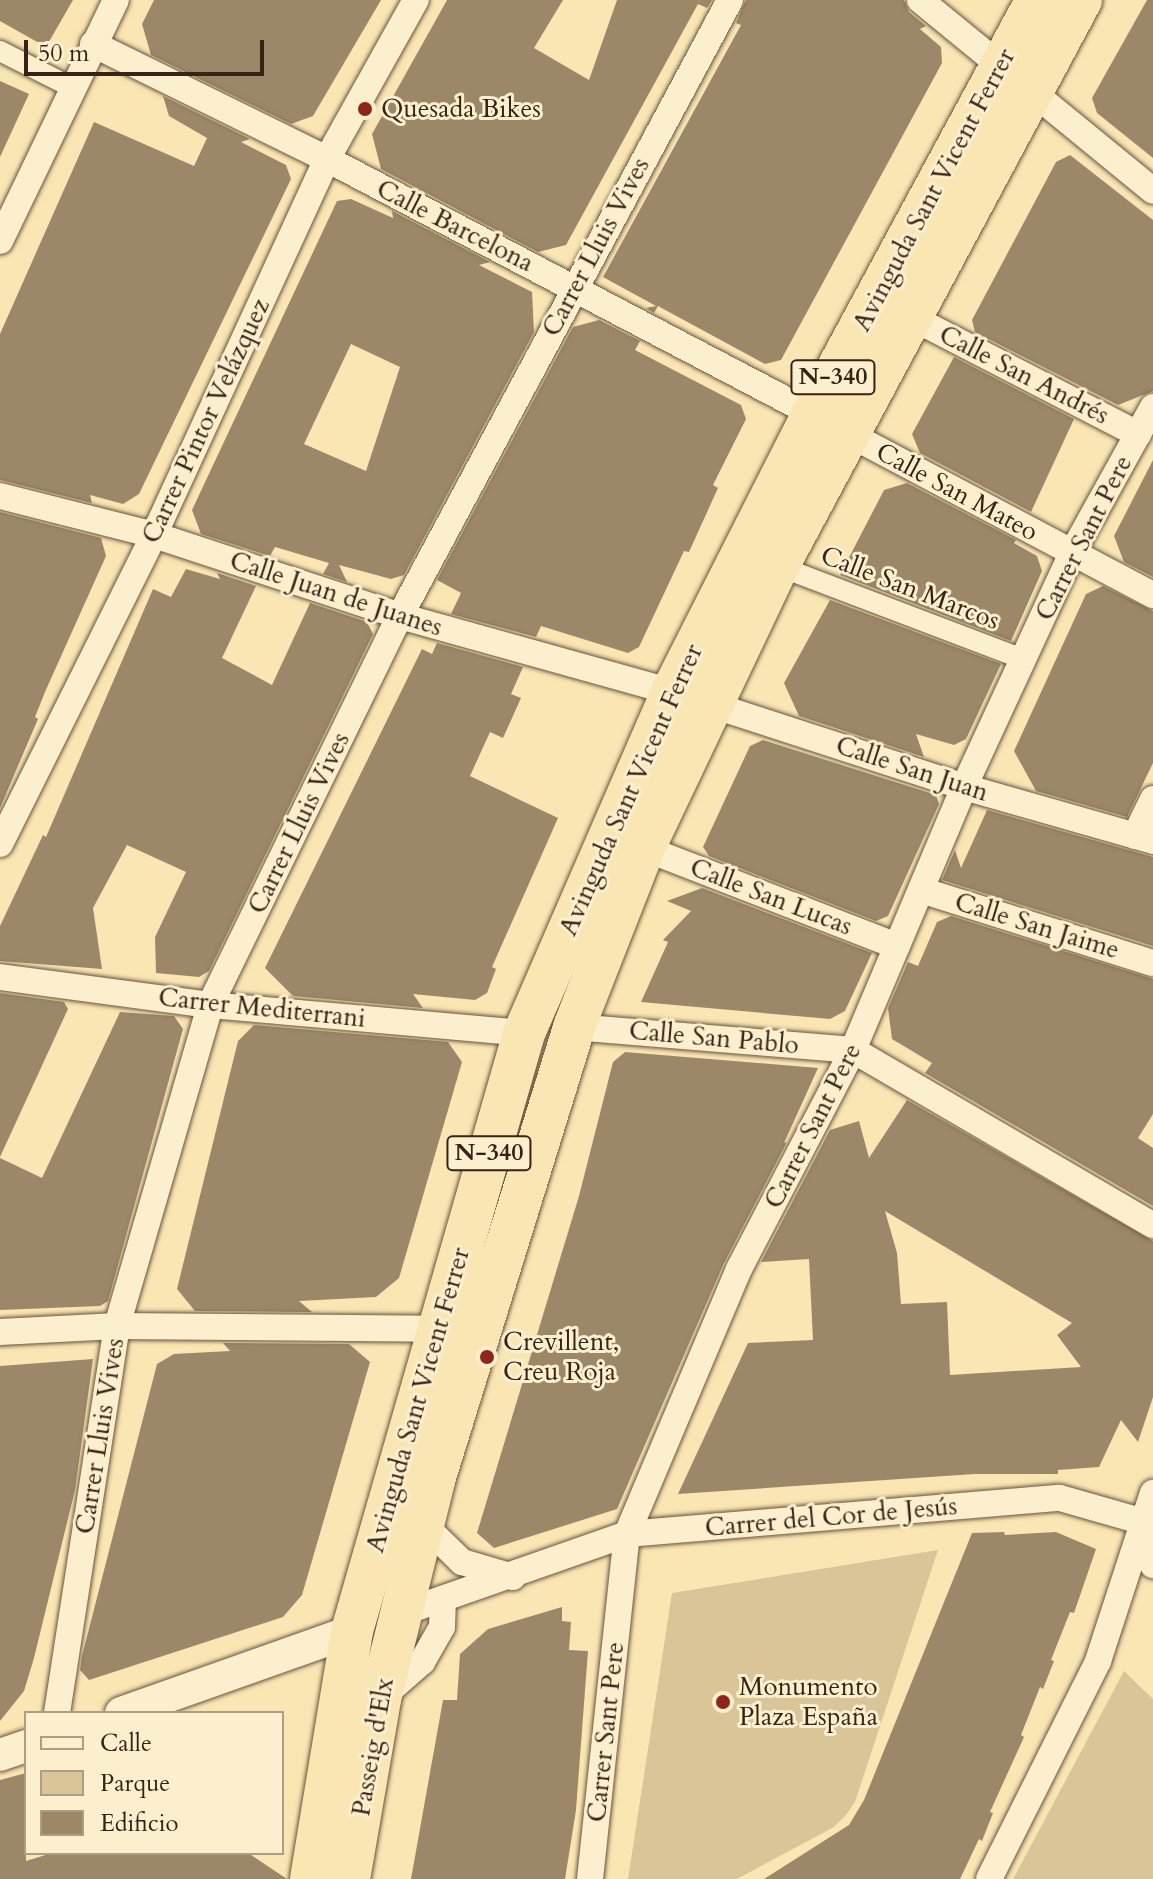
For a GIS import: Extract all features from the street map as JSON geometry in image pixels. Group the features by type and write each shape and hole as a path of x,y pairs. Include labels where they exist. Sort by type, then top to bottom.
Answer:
{"highway":[{"name":"Avinguda Sant Vicent Ferrer","path":"399,1615 422,1523 574,1027 644,848 778,566 830,424 909,316 1016,80 1037,0"},
{"name":"Avinguda Sant Vicent Ferrer","path":"352,1631 524,1033 672,692 830,424 1016,80 1081,0"},
{"name":"Passeig d'Elx","path":"349,1879 380,1699 399,1615"},
{"name":"Passeig d'Elx","path":"311,1879 352,1631"}],"street":[{"path":"2,230 116,0"},
{"name":"Carrer Pintor Velázquez","path":"0,844 154,535 327,159 416,0"},
{"name":"Carrer Lluis Vives","path":"57,1711 117,1326 210,1005 400,616 730,0"},
{"path":"920,0 1153,191"},
{"name":"Calle Barcelona","path":"93,44 327,159 830,424"},
{"path":"0,51 73,88"},
{"name":"Calle San Andrés","path":"909,316 1138,434"},
{"name":"Carrer Sant Pere","path":"590,1879 627,1534 739,1269 853,1050 964,787 1072,553 1153,407"},
{"name":"Calle San Mateo","path":"830,424 1153,595"},
{"name":"Calle Juan de Juanes","path":"0,496 154,535 400,616 672,692"},
{"name":"Calle San Marcos","path":"778,566 1023,659"},
{"name":"Calle San Juan","path":"672,692 964,787 1144,839"},
{"path":"1144,839 1153,799"},
{"name":"Calle San Lucas","path":"644,848 897,946"},
{"name":"Calle San Jaime","path":"921,890 1153,963"},
{"name":"Carrer Mediterrani","path":"0,977 210,1005 524,1033"},
{"name":"Calle San Pablo","path":"574,1027 853,1050"},
{"path":"853,1050 1153,1225"},
{"path":"0,1332 117,1326 438,1329"},
{"path":"989,1879 1098,1661 1149,1520 1153,1493"},
{"name":"Carrer del Cor de Jesús","path":"352,1631 513,1577 627,1534 1060,1498 1149,1520"},
{"path":"1149,1520 1153,1565"},
{"path":"422,1523 462,1562 513,1577"},
{"path":"380,1699 422,1662 442,1627 443,1599"},
{"path":"127,1711 352,1631"},
{"path":"0,1755 24,1747"}],"green space":[{"path":"938,1550 855,1802 846,1815 834,1827 737,1879 628,1879 672,1593"},
{"path":"1124,1671 1153,1699 1153,1879 1013,1879"}],"building":[{"path":"0,0 73,0 46,47 0,21"},
{"path":"154,0 381,0 313,116 291,124 151,55 142,24"},
{"path":"447,0 563,0 534,48 589,80 617,0 712,0 707,8 698,4 566,245 538,252 381,169 372,134"},
{"path":"746,0 904,0 909,12 926,26 920,29 941,47 942,63 781,360 765,364 658,306 654,313 646,308 656,306 603,277 741,25 736,23"},
{"path":"1147,0 1153,0 1153,158 1097,113 1092,98"},
{"path":"0,81 29,94 0,157"},
{"path":"163,96 250,139 241,142 286,165 291,179 139,494 123,504 90,495 92,503 0,480 0,334 94,122 194,166 207,138 169,116"},
{"path":"1070,155 1153,220 1153,391 1118,405 975,332 972,320 1056,162"},
{"path":"351,199 393,218 392,211 490,262 479,265 532,292 534,332 404,575 391,579 339,565 347,582 323,574 329,563 275,547 270,556 201,534 192,510 337,201","holes":["351,344 400,367 366,471 304,444"]},
{"path":"599,320 640,341 635,350 741,405 746,419 713,485 718,488 689,552 684,551 639,647 628,653 541,626 536,637 451,614 461,593 437,580 573,327"},
{"path":"954,357 1074,419 1031,512 920,453 912,434"},
{"path":"1153,460 1153,577 1124,562 1114,536"},
{"path":"907,483 1016,540 1014,543 1037,556 1042,571 1011,641 840,575 884,490"},
{"path":"0,512 101,538 106,556 45,692 35,717 38,719 0,808"},
{"path":"186,569 220,579 217,573 256,586 222,658 272,685 310,603 367,622 373,634 209,971 199,977 156,973 155,937 186,872 127,845 93,908 102,969 0,961 0,926 43,835 46,837 153,589 171,597"},
{"path":"1103,586 1153,611 1153,763 1127,817 1036,791 1014,751 1086,594"},
{"path":"830,600 1001,664 966,739 954,745 916,734 924,757 799,716 784,683"},
{"path":"437,643 523,667 511,694 521,698 503,738 490,732 470,776 558,818 492,967 496,969 487,993 475,1000 413,994 423,1008 293,996 265,968 422,649 432,654"},
{"path":"763,740 936,795 939,804 888,916 876,921 709,856 703,847 750,746"},
{"path":"987,810 1153,857 1153,946 942,880 955,850 961,868"},
{"path":"702,888 872,953 845,1011 830,1019 641,1002 668,942 663,940 691,911 667,901"},
{"path":"951,916 1153,979 1153,1114 1138,1138 1153,1148 1153,1206 925,1073 932,1063 892,1039 888,1008 908,962 918,966 937,922"},
{"path":"0,993 64,1002 68,1009 0,1157"},
{"path":"120,1012 174,1016 183,1029 108,1301 100,1306 0,1310 0,1158 42,1178"},
{"path":"254,1025 448,1042 462,1062 399,1278 376,1297 299,1301 312,1312 195,1311 177,1289 238,1041"},
{"path":"625,1052 818,1068 784,1143 787,1142 724,1263 617,1509 494,1548 477,1533 579,1196 613,1062"},
{"path":"907,1100 1153,1241 1153,1397 1138,1442 1121,1420 1099,1467 1058,1470 1058,1474 975,1474 678,1494 748,1343 813,1340 809,1259 761,1262 830,1130 859,1121 869,1158","holes":["885,1211 1072,1323 1057,1335 1081,1367 950,1375 947,1302 901,1304 897,1253"]},
{"path":"223,1343 349,1344 370,1362 302,1595 283,1617 89,1680 80,1670 82,1656 157,1364 174,1354 230,1351"},
{"path":"93,1359 75,1490 34,1658 24,1691 0,1721 0,1366"},
{"path":"1004,1532 1005,1535 1056,1532 1096,1549 1074,1613 1070,1612 1043,1689 1040,1687 1021,1735 1024,1737 990,1812 993,1813 982,1841 979,1839 960,1879 764,1879 849,1825 864,1800 972,1533"},
{"path":"562,1607 562,1621 571,1622 569,1650 588,1651 576,1810 565,1879 411,1879 443,1700 457,1700 460,1654 488,1629"},
{"path":"24,1774 26,1861 46,1855 251,1855 287,1879 0,1879 0,1780"}],"place":[{"name":"Quesada Bikes","path":"365,109"},
{"name":"Crevillent, Creu Roja","path":"487,1357"},
{"name":"Monumento Plaza España","path":"723,1702"}]}
